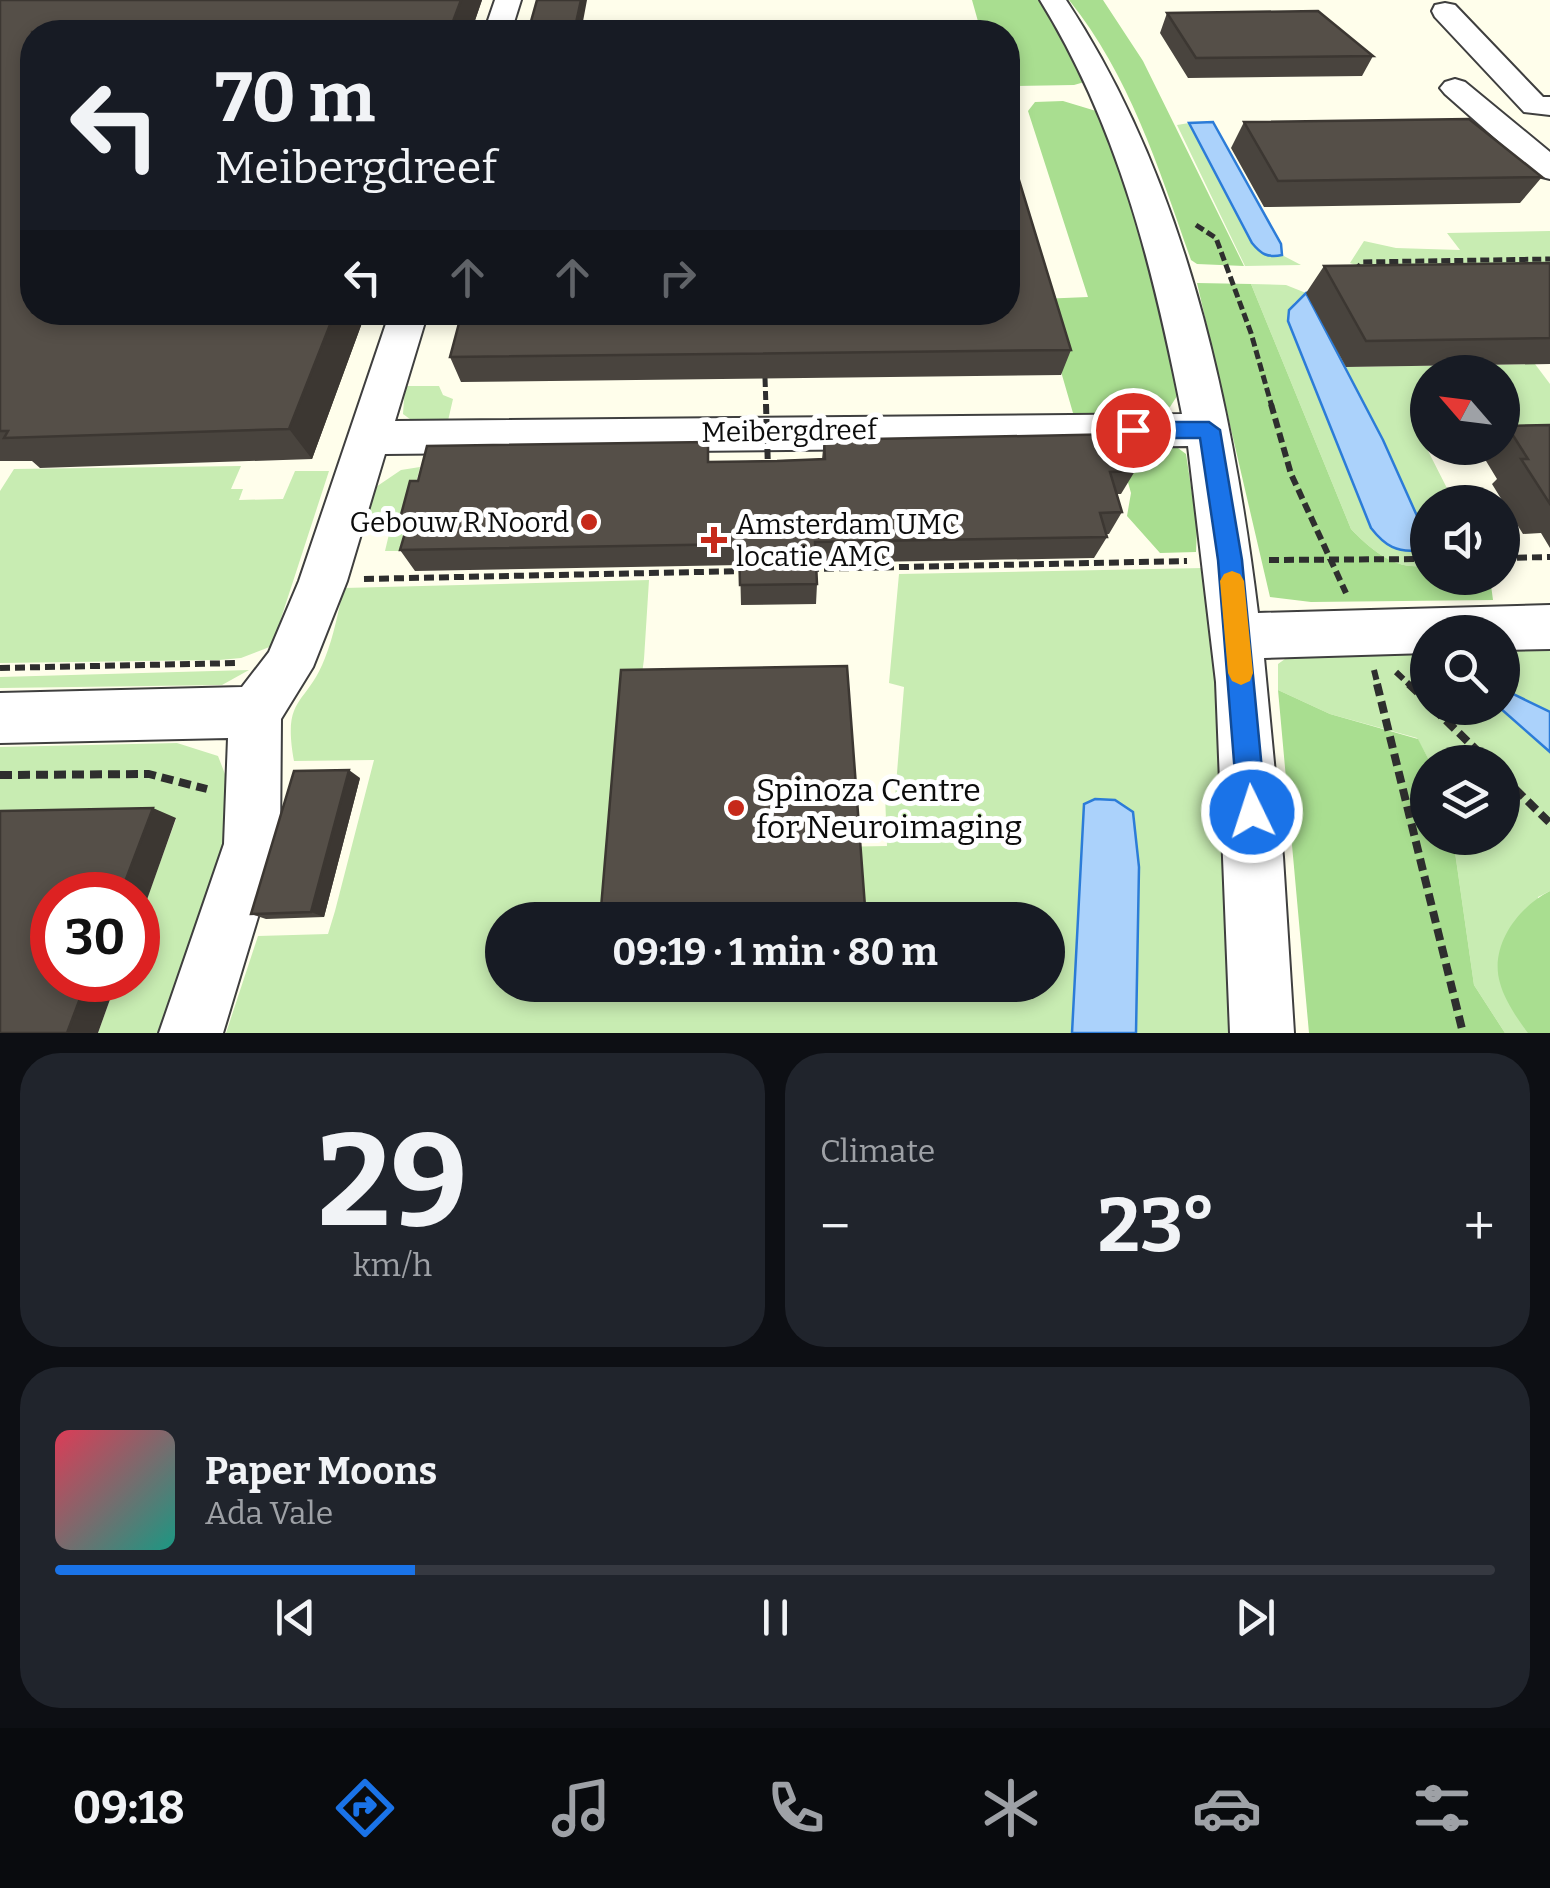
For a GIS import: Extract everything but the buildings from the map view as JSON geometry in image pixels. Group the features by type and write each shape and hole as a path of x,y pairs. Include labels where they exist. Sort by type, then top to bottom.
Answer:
{"street":[{"path":"1053,0 1110,94 1140,172 1163,242 1209,430 1230,560 1237,636 1257,880 1262,1033"},
{"path":"1445,11 1535,106 1550,106"},
{"path":"1455,88 1550,169"},
{"path":"192,1033 252,844 255,712 290,662 323,581 370,438 416,325"},
{"name":"Meibergdreef","path":"370,438 790,430 1209,430"},
{"path":"1237,636 1550,627"},
{"path":"0,718 255,712"}],"path":[{"path":"1184,217 1216,238 1251,333 1291,474 1364,632 1463,1033"},
{"path":"1353,272 1363,262 1550,259"},
{"path":"765,378 768,480"},
{"path":"790,570 1410,558"},
{"path":"1520,558 1550,558"},
{"path":"323,581 751,570"},
{"path":"0,668 290,662"},
{"path":"1451,725 1471,745"},
{"path":"0,776 149,774 193,788 255,788"},
{"path":"1520,793 1550,822"}],"green space":[{"path":"972,0 1041,0 1088,81 1074,85 1020,86 1020,20 978,20"},
{"path":"1069,0 1103,0 1143,61 1244,266 1197,264 1191,260 1126,92"},
{"path":"1063,101 1106,114 1148,258 1177,396 1170,407 1157,413 1073,413 1040,299 1088,297 1028,111 1035,102"},
{"path":"1189,123 1252,243 1265,254 1282,255 1301,265 1245,266 1177,125"},
{"path":"1550,231 1550,265 1365,268 1350,263 1364,241 1396,248 1460,250 1447,233"},
{"path":"1197,283 1251,284 1351,529 1376,551 1410,565 1410,595 1492,595 1493,600 1311,602 1270,597"},
{"path":"1251,284 1286,285 1306,293 1294,303 1288,321 1371,528 1392,546 1410,550 1410,565 1385,558 1351,529"},
{"path":"1520,364 1535,364 1550,384 1550,440 1520,440"},
{"path":"1410,366 1410,465 1435,465 1445,485 1410,485 1410,502 1346,367"},
{"path":"405,386 439,386 443,395 453,399 447,425 414,422 403,414"},
{"path":"1118,447 1178,448 1186,454 1197,527 1196,552 1160,553 1127,516 1131,493"},
{"path":"241,466 231,489 243,489 239,500 283,499 295,471 329,471 272,646 241,658 219,660 0,663 0,491 14,469"},
{"path":"420,467 399,551 385,551 390,530 361,529 367,493 401,470"},
{"path":"1203,568 1221,742 1233,1033 226,1033 258,936 328,934 335,911 374,760 294,761 291,724 298,703 325,658 344,588 649,580 644,659 618,851 887,846 885,794 895,797 904,687 889,683 899,574"},
{"path":"1550,648 1550,712 1520,697 1520,649"},
{"path":"1410,652 1410,725 1519,725 1550,752 1550,891 1538,897 1528,1033 1505,1033 1474,985 1455,855 1520,855 1520,745 1421,745 1417,738 1330,714 1278,690 1278,664 1292,654"},
{"path":"249,670 222,685 0,688 0,677"},
{"path":"1278,690 1330,714 1418,739 1421,745 1410,745 1410,855 1455,855 1474,985 1505,1033 1309,1033"},
{"path":"177,743 218,756 237,805 162,1033 98,1033 109,1002 160,1002 160,872 157,872 176,819 0,822 0,747"},
{"path":"1550,891 1550,1033 1528,1033 1502,989 1499,955 1517,917"}],"water":[{"path":"1213,122 1281,244 1282,255 1265,254 1252,243 1189,123"},
{"path":"1306,293 1383,440 1410,500 1410,550 1392,547 1371,528 1288,321 1289,310"},
{"path":"1520,697 1550,712 1550,752 1519,725"},
{"path":"1095,799 1115,800 1133,812 1139,867 1136,1033 1072,1033 1084,804"}],"slow traffic":[{"path":"1232,581 1241,673"}],"place":[{"name":"Gebouw R Noord","path":"589,522"},
{"name":"Amsterdam UMC locatie AMC","path":"714,540"},
{"name":"Spinoza Centre for Neuroimaging","path":"736,808"}],"route":[{"path":"1133,430 1209,430 1230,560 1252,812"}]}
